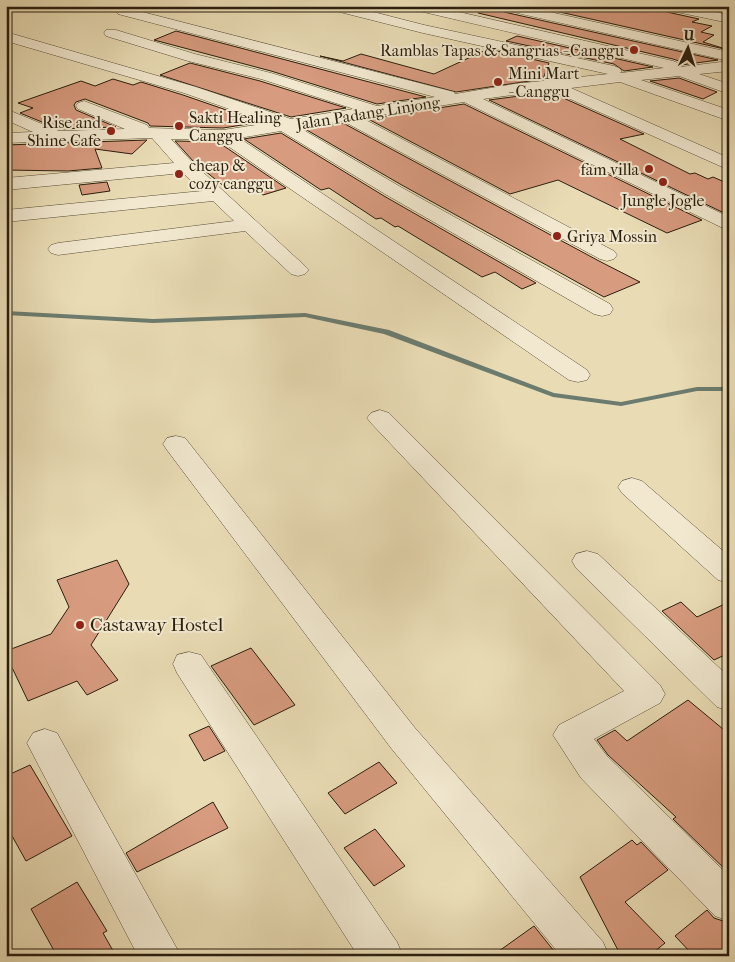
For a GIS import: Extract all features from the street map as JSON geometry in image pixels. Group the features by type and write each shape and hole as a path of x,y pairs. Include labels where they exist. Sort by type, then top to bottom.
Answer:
{"street":[{"path":"333,6 628,77 729,116"},
{"path":"415,6 684,71 729,88"},
{"path":"504,6 729,57"},
{"path":"667,6 729,20"},
{"path":"123,12 397,83 433,90 460,92 729,224"},
{"path":"111,33 193,58 266,76 377,111"},
{"path":"6,36 190,90 288,126 392,190 602,308"},
{"name":"Jalan Padang Linjong","path":"6,138 153,133 222,135 377,111 460,92 492,93 729,66"},
{"path":"554,85 729,165"},
{"path":"84,106 153,133 298,270"},
{"path":"6,114 55,135"},
{"path":"346,116 606,255"},
{"path":"222,135 578,375"},
{"path":"6,184 187,167"},
{"path":"6,216 217,195"},
{"path":"58,249 249,224"},
{"path":"380,418 648,694 571,735 594,767 729,903"},
{"path":"176,444 403,738 588,956"},
{"path":"632,487 729,573"},
{"path":"587,561 729,698"},
{"path":"189,664 382,956"},
{"path":"45,743 160,956"}],"building":[{"path":"478,6 496,6 504,12 718,60 681,65 679,61 673,59 478,13"},
{"path":"533,6 659,6 667,12 699,19 692,22 712,26 701,32 714,35 703,42 729,50"},
{"path":"176,31 426,97 377,104 271,71 154,40"},
{"path":"517,36 653,67 624,71 614,64 506,41"},
{"path":"488,49 549,63 543,79 456,92 320,56 343,61 361,54 434,74"},
{"path":"190,63 260,81 346,108 291,117 160,75"},
{"path":"679,78 717,92 703,99 650,81"},
{"path":"113,79 133,85 141,82 261,122 223,128 150,126 148,123 85,99 76,102 74,105 76,110 116,127 59,129 20,113 33,108 18,103 81,81 95,86"},
{"path":"550,92 644,134 620,139 690,174 695,173 708,179 713,177 729,184 729,209 722,212 489,100"},
{"path":"464,104 702,220 667,233 558,180 510,194 368,119"},
{"path":"343,123 640,282 604,297 305,129"},
{"path":"281,133 384,196 536,283 522,289 495,272 482,277 398,226 395,227 381,218 376,219 329,188 321,190 244,139"},
{"path":"147,140 132,154 95,149 102,168 68,171 6,170 6,145"},
{"path":"175,141 218,142 286,188 263,195 246,183 226,188 194,162"},
{"path":"107,182 110,191 82,195 79,185"},
{"path":"117,560 129,584 91,645 118,680 87,695 77,681 28,701 6,655 6,651 51,634 69,607 57,580"},
{"path":"681,602 697,617 729,602 729,653 714,660 662,611"},
{"path":"251,648 295,705 254,725 211,666"},
{"path":"688,700 729,734 729,873 673,819 676,817 608,755 597,740 615,730 627,741"},
{"path":"209,726 225,751 204,761 189,735"},
{"path":"379,762 397,783 345,814 328,793"},
{"path":"30,765 72,836 26,861 6,825 6,776"},
{"path":"213,802 228,828 137,872 126,853"},
{"path":"375,829 405,866 374,886 344,848"},
{"path":"632,840 637,845 641,842 668,870 625,902 665,943 649,956 621,956 580,877"},
{"path":"77,882 107,931 103,933 116,956 57,956 31,909"},
{"path":"707,910 714,918 729,923 729,956 694,956 675,936"},
{"path":"534,926 558,956 492,956"}],"waterway":[{"path":"6,313 153,321 305,315 386,332 553,395 621,404 697,389 729,389"}],"place":[{"name":"Ramblas Tapas & Sangrias - Canggu","path":"634,50"},
{"name":"Mini Mart - Canggu","path":"498,82"},
{"name":"Sakti Healing Canggu","path":"179,126"},
{"name":"Rise and Shine Cafe","path":"111,131"},
{"name":"fam villa","path":"649,169"},
{"name":"cheap & cozy canggu","path":"179,174"},
{"name":"Jungle Jogle","path":"663,182"},
{"name":"Griya Mossin","path":"557,236"},
{"name":"Castaway Hostel","path":"80,625"}]}
